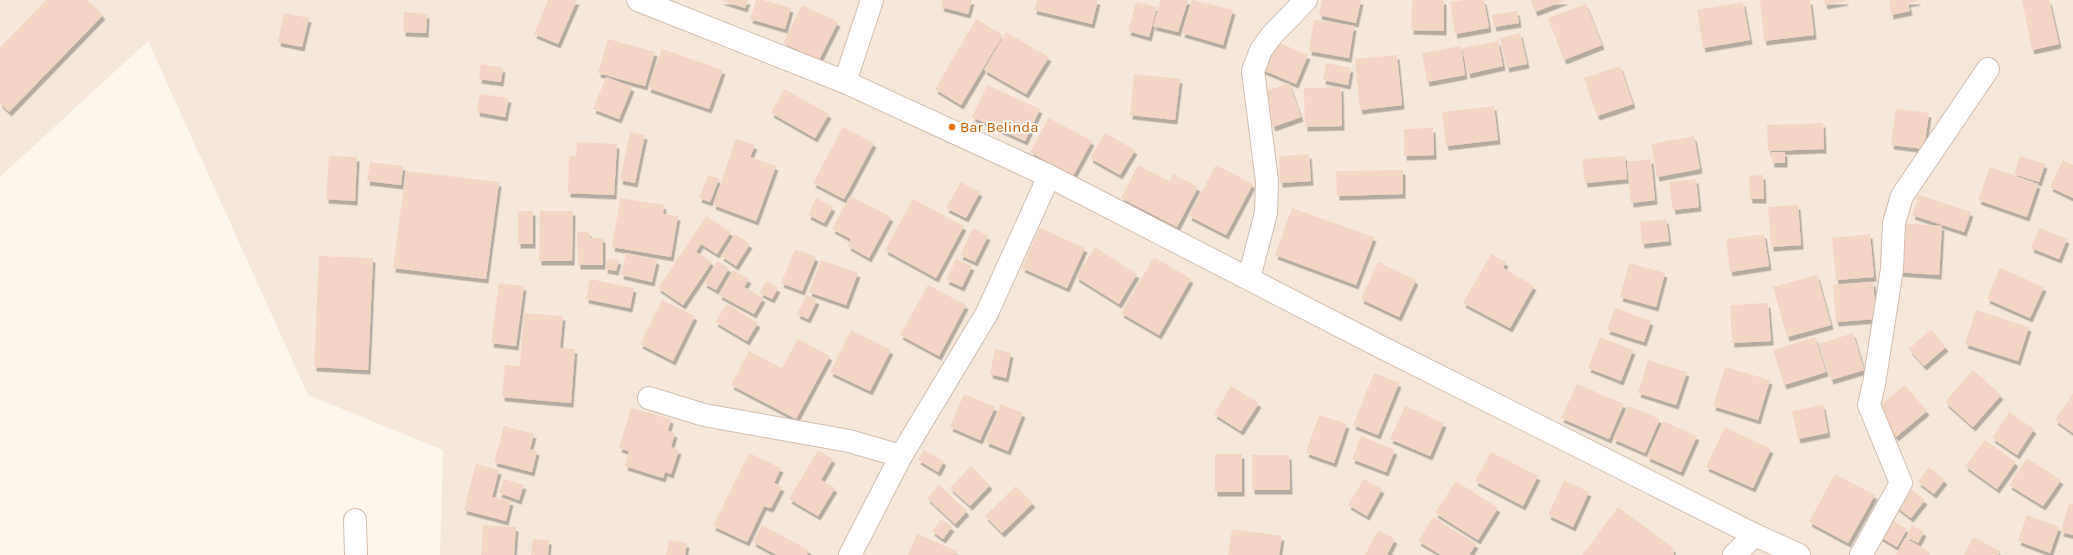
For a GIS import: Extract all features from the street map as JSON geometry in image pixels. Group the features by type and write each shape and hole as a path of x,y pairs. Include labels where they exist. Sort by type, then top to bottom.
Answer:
{"street":[{"path":"638,0 845,82 1049,176 1755,535 1799,555"},
{"path":"845,82 872,0"},
{"path":"1249,278 1266,213 1266,181 1253,71 1261,50 1272,35 1306,0"},
{"path":"1861,555 1901,483 1869,405 1874,384 1892,269 1894,223 1902,196 1988,69"},
{"path":"850,555 901,456 988,313 1049,176"},
{"path":"649,398 704,415 849,441 901,456"},
{"path":"355,520 356,555"},
{"path":"1734,555 1755,535"}],"shaded area":[{"path":"0,0 2073,0 2073,555 440,555 443,450 308,395 148,41 0,177"}],"building":[{"path":"46,0 87,0 103,15 9,112 0,103 0,47"},
{"path":"548,0 577,0 558,44 534,34"},
{"path":"720,0 748,0 745,8"},
{"path":"756,0 763,0 791,8 785,29 750,19"},
{"path":"943,0 972,0 968,14 941,7"},
{"path":"1037,0 1098,0 1092,24 1034,10"},
{"path":"1161,0 1188,0 1178,32 1153,26"},
{"path":"1192,0 1233,10 1223,45 1182,33"},
{"path":"1322,0 1361,0 1356,23 1319,15"},
{"path":"1412,0 1444,0 1444,31 1411,30"},
{"path":"1463,0 1484,0 1489,28 1455,34 1450,2"},
{"path":"1531,0 1566,0 1535,12"},
{"path":"1760,0 1810,0 1814,35 1764,41"},
{"path":"1824,0 1846,0 1846,1 1825,5"},
{"path":"1889,0 1918,1 1908,3 1910,11 1891,15"},
{"path":"2022,0 2049,0 2059,44 2032,50"},
{"path":"1136,2 1157,7 1149,37 1128,31"},
{"path":"1743,2 1750,40 1703,48 1697,10"},
{"path":"1586,4 1602,45 1564,60 1548,18"},
{"path":"802,5 838,22 819,60 783,43"},
{"path":"1517,11 1519,23 1494,27 1492,15"},
{"path":"404,12 427,14 426,33 403,32"},
{"path":"284,13 309,18 302,47 278,42"},
{"path":"976,19 1003,35 961,105 935,89"},
{"path":"1314,20 1354,26 1349,58 1309,51"},
{"path":"1006,32 1049,57 1026,94 984,70"},
{"path":"1520,33 1527,64 1507,68 1500,38"},
{"path":"608,39 655,52 645,86 598,73"},
{"path":"1270,39 1308,55 1296,84 1258,68"},
{"path":"1498,41 1503,66 1468,74 1462,48"},
{"path":"1461,46 1465,75 1427,82 1422,53"},
{"path":"662,49 723,70 709,109 648,88"},
{"path":"1397,55 1402,105 1360,110 1355,59"},
{"path":"1326,63 1351,68 1348,85 1323,80"},
{"path":"481,64 503,68 501,82 479,79"},
{"path":"1620,66 1633,104 1597,116 1584,78"},
{"path":"1134,74 1180,79 1175,120 1130,115"},
{"path":"606,77 632,87 619,119 593,109"},
{"path":"1289,83 1301,117 1273,127 1261,93"},
{"path":"987,85 1040,109 1025,141 972,117"},
{"path":"1341,87 1342,126 1305,127 1304,88"},
{"path":"784,89 829,114 815,138 771,113"},
{"path":"480,94 509,98 505,117 477,112"},
{"path":"1494,106 1498,140 1446,146 1442,112"},
{"path":"1896,109 1929,113 1924,149 1891,145"},
{"path":"1049,118 1092,141 1073,176 1030,152"},
{"path":"1823,123 1824,149 1768,151 1767,125"},
{"path":"843,127 874,143 844,199 813,183"},
{"path":"1433,128 1434,155 1404,156 1404,129"},
{"path":"630,132 645,135 635,183 620,180"},
{"path":"1105,133 1135,150 1120,175 1090,158"},
{"path":"1694,136 1700,169 1657,177 1651,144"},
{"path":"736,139 755,145 750,157 776,166 756,221 713,205"},
{"path":"577,142 617,144 614,195 568,193 569,156 576,156"},
{"path":"1771,152 1785,152 1785,163 1772,163"},
{"path":"1309,154 1311,181 1280,183 1279,156"},
{"path":"329,156 357,157 355,201 326,199"},
{"path":"1625,156 1627,179 1585,183 1582,159"},
{"path":"2020,156 2045,164 2039,182 2014,174"},
{"path":"1651,159 1655,200 1631,203 1627,162"},
{"path":"2063,160 2073,165 2073,198 2050,187"},
{"path":"370,162 403,166 401,185 367,181"},
{"path":"1138,165 1169,181 1173,174 1198,187 1177,227 1121,198"},
{"path":"1216,165 1253,184 1226,235 1189,216"},
{"path":"1990,167 2038,184 2027,217 1978,200"},
{"path":"1403,170 1403,194 1337,196 1336,171"},
{"path":"406,171 499,182 486,279 393,268"},
{"path":"708,175 719,179 710,202 699,198"},
{"path":"1763,175 1764,199 1750,199 1749,176"},
{"path":"1696,179 1699,207 1673,210 1669,182"},
{"path":"961,182 980,192 966,218 946,208"},
{"path":"1919,195 1971,212 1964,232 1912,215"},
{"path":"850,196 891,217 869,258 848,246 851,239 832,229"},
{"path":"620,198 664,205 663,214 678,216 671,257 612,247"},
{"path":"816,198 833,207 824,223 808,215"},
{"path":"913,199 964,226 936,278 885,250"},
{"path":"1798,205 1801,245 1771,247 1768,207"},
{"path":"1292,208 1374,237 1356,285 1275,255"},
{"path":"518,211 533,211 533,244 518,244"},
{"path":"540,211 573,211 572,261 539,261"},
{"path":"706,216 731,232 717,254 701,244 696,252 712,262 683,305 658,288"},
{"path":"1666,219 1669,241 1642,244 1640,222"},
{"path":"1900,223 1942,226 1939,275 1896,272"},
{"path":"973,228 988,236 975,262 960,255"},
{"path":"1040,228 1085,248 1067,288 1022,268"},
{"path":"2039,228 2067,239 2059,259 2031,248"},
{"path":"577,232 589,232 590,238 603,238 603,265 578,265"},
{"path":"735,234 750,244 736,266 721,256"},
{"path":"1764,234 1769,266 1730,272 1726,239"},
{"path":"1870,234 1874,277 1836,280 1832,238"},
{"path":"1095,247 1137,274 1119,304 1076,277"},
{"path":"795,249 816,257 802,291 781,283"},
{"path":"626,253 657,260 652,282 621,275"},
{"path":"1491,254 1506,262 1503,268 1534,286 1510,328 1463,303"},
{"path":"319,256 373,258 368,370 314,367"},
{"path":"1154,257 1191,279 1159,335 1121,313"},
{"path":"608,258 619,260 616,271 605,269"},
{"path":"956,259 972,266 962,287 946,280"},
{"path":"821,260 858,273 846,305 809,292"},
{"path":"717,261 729,268 716,290 704,283"},
{"path":"1378,262 1416,280 1399,317 1361,299"},
{"path":"1629,263 1665,273 1656,307 1620,297"},
{"path":"2000,268 2044,287 2030,318 1987,299"},
{"path":"733,270 749,279 744,287 763,298 754,314 719,295"},
{"path":"1817,275 1831,325 1787,337 1773,287"},
{"path":"590,279 634,288 630,308 586,299"},
{"path":"766,281 778,288 772,299 760,293"},
{"path":"1873,282 1876,319 1836,322 1833,285"},
{"path":"499,283 524,286 516,346 491,343"},
{"path":"928,285 966,305 939,356 900,335"},
{"path":"807,295 817,300 808,319 797,314"},
{"path":"662,300 695,316 673,361 640,344"},
{"path":"1768,303 1771,341 1732,343 1730,305"},
{"path":"727,304 758,323 747,341 715,322"},
{"path":"1615,308 1651,321 1644,342 1607,330"},
{"path":"1976,310 2029,327 2018,361 1965,344"},
{"path":"524,313 563,316 560,348 575,349 571,403 502,397 505,365 520,366"},
{"path":"1931,329 1946,347 1924,366 1909,349"},
{"path":"851,330 891,350 870,391 830,372"},
{"path":"1853,333 1864,370 1831,380 1819,344"},
{"path":"1600,337 1633,350 1621,381 1588,368"},
{"path":"1815,337 1826,372 1784,385 1773,350"},
{"path":"798,339 830,356 796,419 731,385 749,351 782,368"},
{"path":"995,349 1011,353 1006,378 990,374"},
{"path":"1648,360 1687,372 1676,405 1638,393"},
{"path":"1725,367 1770,380 1758,420 1713,406"},
{"path":"1973,370 2001,395 1973,427 1945,402"},
{"path":"1374,373 1399,383 1378,435 1353,425"},
{"path":"1577,384 1624,404 1609,439 1561,418"},
{"path":"1905,385 1927,411 1896,437 1874,410"},
{"path":"1231,386 1259,403 1241,431 1214,414"},
{"path":"2073,393 2073,433 2055,420"},
{"path":"964,394 995,407 980,440 950,427"},
{"path":"1001,404 1023,413 1008,451 986,442"},
{"path":"1823,405 1828,433 1798,439 1792,411"},
{"path":"1405,406 1444,423 1430,456 1390,439"},
{"path":"1628,406 1660,419 1645,453 1613,439"},
{"path":"631,408 671,419 668,431 675,433 671,447 679,450 671,474 665,472 663,478 625,466 629,451 619,448"},
{"path":"2009,412 2034,429 2017,455 1992,438"},
{"path":"1319,415 1347,424 1334,463 1306,453"},
{"path":"1663,421 1697,436 1681,472 1647,457"},
{"path":"504,426 534,434 530,449 537,451 532,472 494,462"},
{"path":"1725,427 1771,449 1753,488 1706,467"},
{"path":"1361,436 1395,450 1386,472 1352,459"},
{"path":"1985,440 2016,462 1997,489 1965,466"},
{"path":"818,450 833,459 821,480 835,488 818,516 789,499"},
{"path":"924,450 944,461 938,472 918,460"},
{"path":"1491,452 1538,476 1523,506 1475,481"},
{"path":"749,453 781,468 774,483 782,487 771,508 764,506 747,542 713,526"},
{"path":"1215,454 1242,454 1242,492 1215,492"},
{"path":"1252,455 1289,455 1290,490 1252,490"},
{"path":"2027,458 2061,480 2043,506 2009,485"},
{"path":"476,464 499,470 492,497 511,501 506,521 464,510"},
{"path":"971,466 990,485 970,506 950,488"},
{"path":"1929,467 1945,480 1934,494 1918,482"},
{"path":"1835,474 1875,495 1848,543 1809,522"},
{"path":"504,479 524,485 519,500 499,493"},
{"path":"1364,479 1382,489 1367,516 1348,505"},
{"path":"1564,480 1589,492 1573,527 1548,515"},
{"path":"1456,481 1498,508 1478,540 1435,513"},
{"path":"939,485 967,511 955,524 927,498"},
{"path":"1016,486 1033,503 1002,533 985,516"},
{"path":"1908,487 1925,500 1911,518 1894,505"},
{"path":"2069,503 2073,504 2073,535 2061,532"},
{"path":"1618,507 1673,548 1674,555 1582,555"},
{"path":"2027,515 2059,527 2050,553 2018,541"},
{"path":"1433,517 1476,544 1469,555 1441,555 1418,541"},
{"path":"1887,517 1907,529 1897,547 1877,535"},
{"path":"941,519 952,527 943,539 932,531"},
{"path":"483,525 516,527 514,555 481,555"},
{"path":"762,525 809,550 807,555 777,555 753,542"},
{"path":"1912,525 1924,532 1918,543 1906,537"},
{"path":"1232,529 1282,536 1279,555 1228,555"},
{"path":"1378,530 1395,539 1387,555 1365,555"},
{"path":"917,534 957,551 955,555 908,555"},
{"path":"1973,537 2000,551 1998,555 1964,555"},
{"path":"1905,538 1930,552 1928,555 1896,555"},
{"path":"533,539 549,540 548,555 531,555"},
{"path":"669,540 687,543 685,555 666,555"}],"place":[{"name":"Bar Belinda","path":"952,127"}]}
